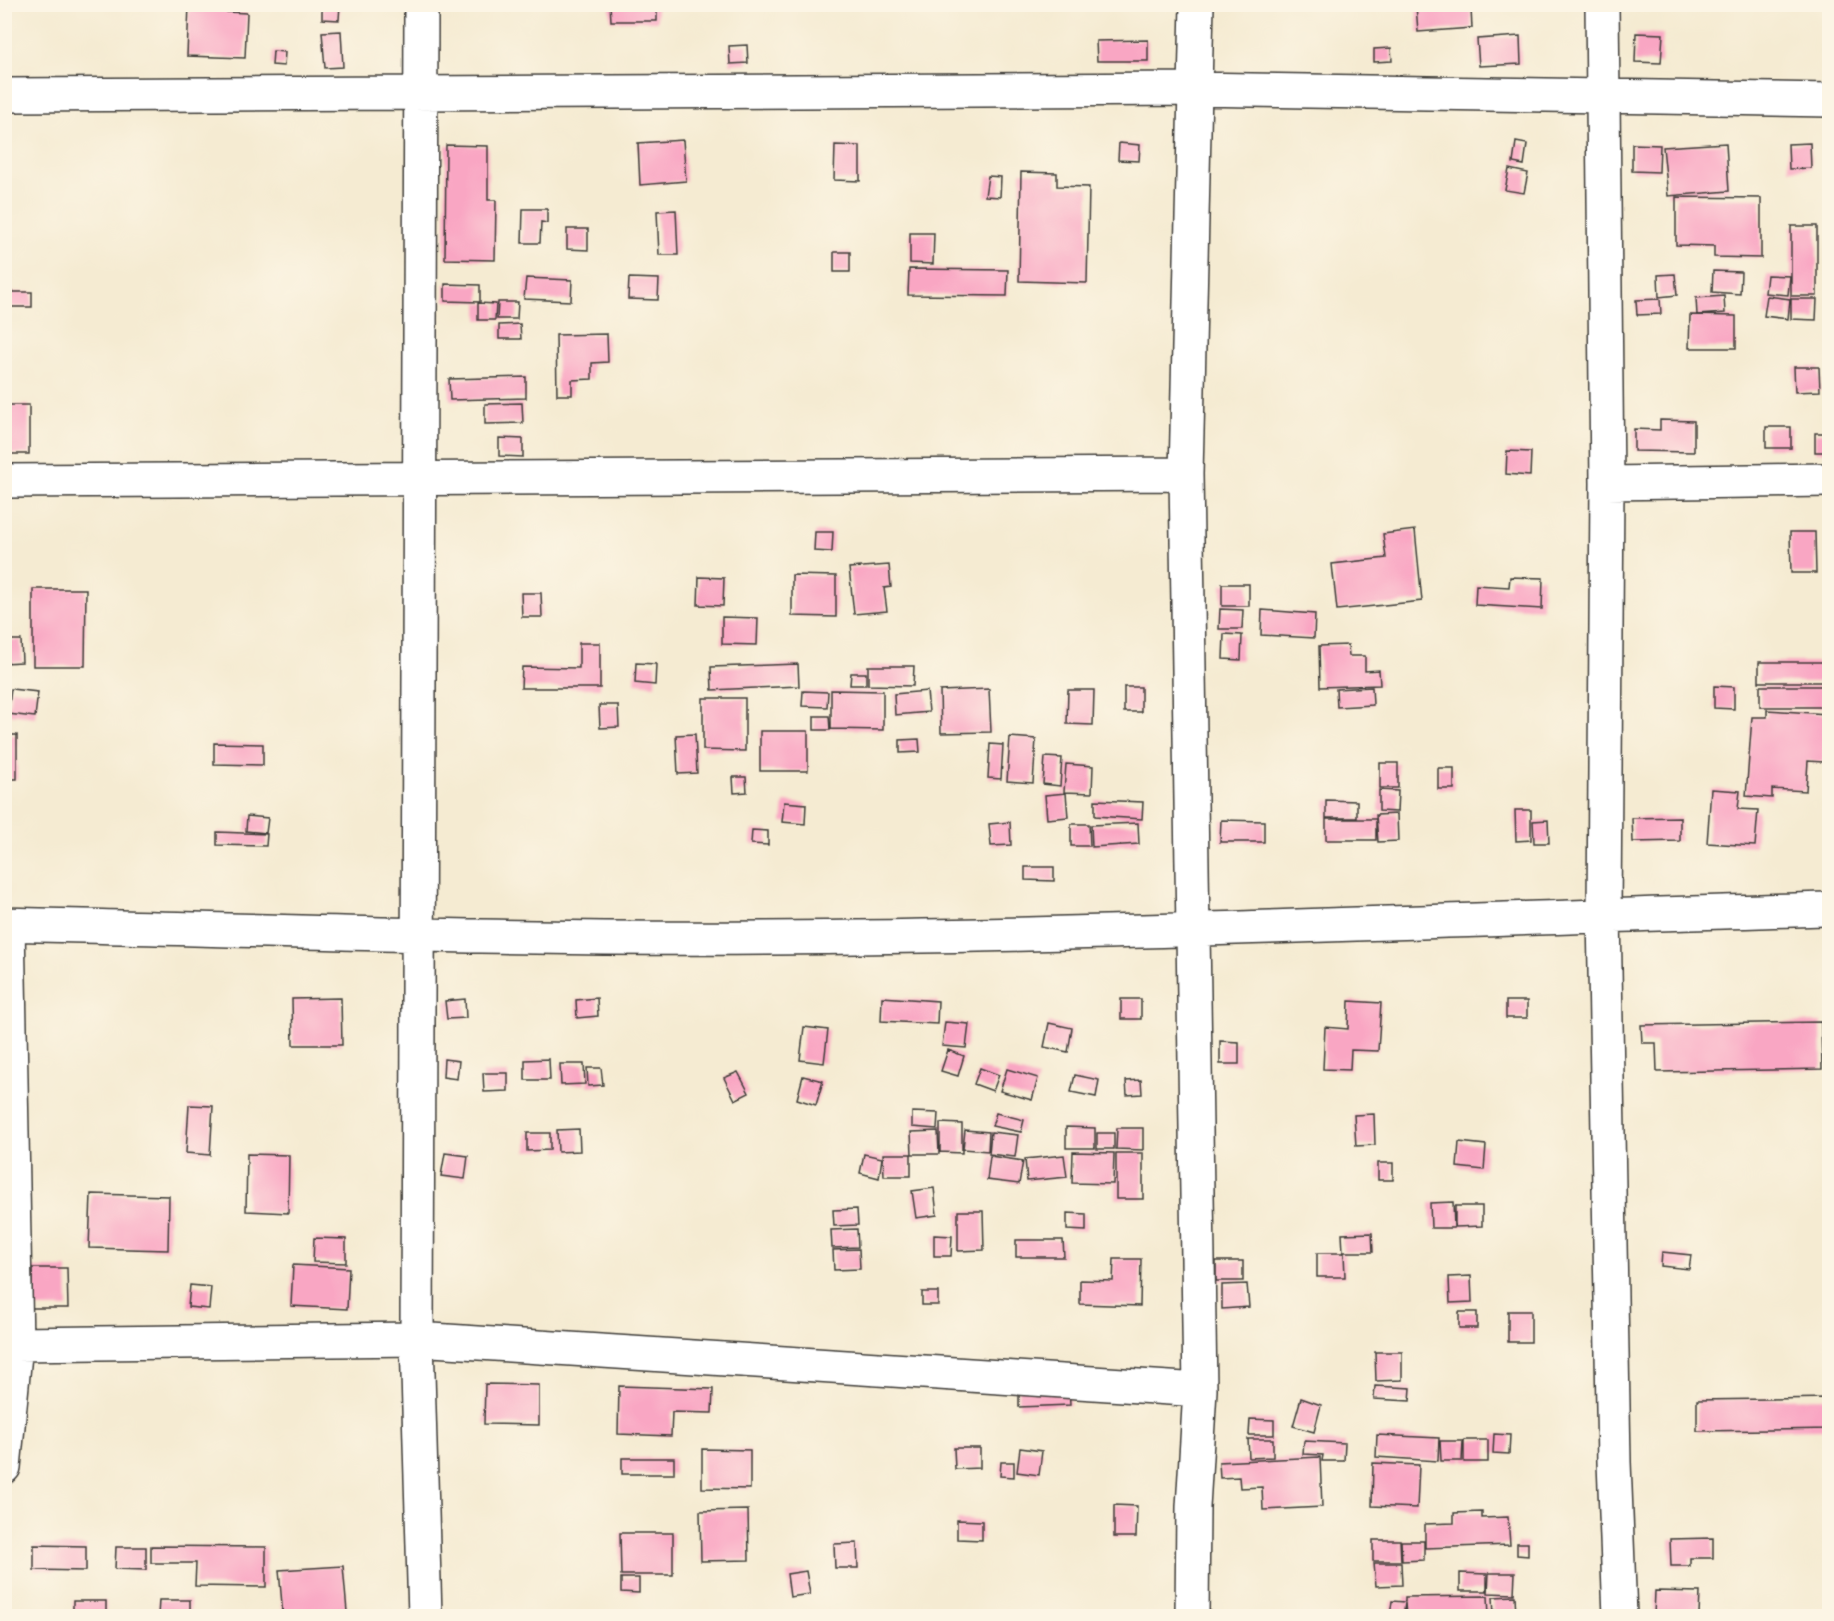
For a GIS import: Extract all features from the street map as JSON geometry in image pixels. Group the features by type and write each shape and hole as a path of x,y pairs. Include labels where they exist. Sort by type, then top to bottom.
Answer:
{"street":[{"path":"421,4 417,1339 425,1617"},
{"path":"1192,1617 1193,1508 1200,1390 1186,474 1197,4"},
{"path":"1602,4 1607,483 1604,914 1614,1462 1620,1617"},
{"path":"4,95 1196,89 1830,100"},
{"path":"4,481 1186,474"},
{"path":"1607,483 1830,480"},
{"path":"4,1467 16,1344 6,924 417,935 761,938 1024,935 1604,914 1830,909"},
{"path":"16,1344 417,1339 1200,1390"}],"building":[{"path":"189,4 228,4 227,12 247,13 245,58 187,56"},
{"path":"322,4 340,4 339,20 322,19"},
{"path":"610,4 657,4 657,21 611,21"},
{"path":"1416,5 1496,5 1497,8 1471,9 1472,28 1418,32"},
{"path":"341,31 343,67 325,68 322,32"},
{"path":"1636,33 1663,34 1661,63 1635,62"},
{"path":"1520,36 1521,64 1479,66 1477,39"},
{"path":"1148,40 1148,61 1097,61 1096,41"},
{"path":"747,45 748,63 730,64 729,46"},
{"path":"1391,48 1392,61 1374,62 1374,49"},
{"path":"273,51 285,52 284,66 272,65"},
{"path":"683,140 686,181 640,185 638,143"},
{"path":"1516,142 1527,144 1524,165 1513,163"},
{"path":"1119,143 1140,145 1139,161 1118,160"},
{"path":"1726,143 1729,191 1668,196 1663,147"},
{"path":"1810,143 1811,168 1789,169 1788,144"},
{"path":"1632,144 1660,145 1659,172 1632,171"},
{"path":"446,145 488,146 488,200 496,200 495,260 445,259"},
{"path":"835,145 860,146 860,181 834,180"},
{"path":"1509,169 1528,173 1524,193 1505,190"},
{"path":"1021,172 1057,173 1057,186 1089,187 1087,283 1019,281"},
{"path":"988,176 1001,177 1000,197 985,196"},
{"path":"1676,197 1761,198 1761,258 1714,257 1714,246 1676,245"},
{"path":"4,205 9,205 8,239 4,239"},
{"path":"523,209 547,209 547,223 541,222 540,243 522,243"},
{"path":"676,210 678,255 659,255 657,211"},
{"path":"1791,226 1817,226 1817,296 1791,296"},
{"path":"567,229 588,229 588,250 567,249"},
{"path":"910,233 934,233 933,264 910,263"},
{"path":"4,241 8,241 7,275 4,275"},
{"path":"834,252 850,252 850,272 834,272"},
{"path":"909,269 1008,270 1007,296 908,295"},
{"path":"1713,271 1741,272 1740,294 1712,292"},
{"path":"1675,274 1677,295 1659,297 1658,275"},
{"path":"1767,275 1790,276 1788,295 1765,293"},
{"path":"526,278 572,280 571,301 524,299"},
{"path":"629,278 659,279 658,300 628,299"},
{"path":"445,284 480,285 480,302 445,301"},
{"path":"11,292 32,292 32,307 11,307"},
{"path":"1724,296 1725,313 1697,315 1696,298"},
{"path":"1767,296 1790,299 1788,319 1764,316"},
{"path":"1660,299 1661,314 1637,315 1636,300"},
{"path":"1791,299 1817,299 1816,320 1791,319"},
{"path":"498,302 518,302 517,319 497,319"},
{"path":"478,303 496,304 495,320 478,320"},
{"path":"1690,315 1736,316 1736,348 1689,348"},
{"path":"520,324 521,339 499,339 499,325"},
{"path":"607,334 608,362 592,363 592,379 572,380 572,395 557,395 556,335"},
{"path":"1794,367 1819,367 1820,391 1795,392"},
{"path":"526,377 526,398 450,400 449,379"},
{"path":"522,403 523,423 485,424 485,404"},
{"path":"7,405 29,405 29,454 7,454"},
{"path":"1660,420 1694,421 1694,452 1634,451 1634,429 1660,430"},
{"path":"1766,427 1791,427 1791,448 1766,448"},
{"path":"1815,433 1830,433 1830,452 1815,452"},
{"path":"499,438 523,439 523,457 499,456"},
{"path":"1507,451 1531,452 1530,476 1506,474"},
{"path":"1415,530 1422,601 1337,610 1332,564 1386,558 1383,534"},
{"path":"815,532 833,532 832,552 814,551"},
{"path":"1790,532 1815,532 1816,573 1791,573"},
{"path":"889,565 891,587 884,588 887,611 854,614 849,568"},
{"path":"792,575 836,576 836,617 792,616"},
{"path":"699,577 724,578 723,606 698,605"},
{"path":"1510,577 1543,578 1542,609 1475,605 1476,585 1509,587"},
{"path":"1222,584 1249,584 1249,606 1222,606"},
{"path":"33,589 86,589 85,666 33,666"},
{"path":"521,593 541,593 542,617 522,617"},
{"path":"1220,609 1243,610 1242,629 1219,629"},
{"path":"1262,610 1315,614 1314,638 1261,635"},
{"path":"722,617 758,618 757,645 722,644"},
{"path":"1224,634 1242,635 1241,660 1223,659"},
{"path":"4,640 21,640 22,662 4,663"},
{"path":"579,643 600,643 600,688 521,688 522,667 579,668"},
{"path":"1348,645 1349,656 1365,656 1365,671 1379,670 1380,685 1320,687 1319,646"},
{"path":"1759,662 1830,662 1830,682 1759,682"},
{"path":"636,663 656,664 655,685 635,683"},
{"path":"798,664 799,686 712,690 711,667"},
{"path":"868,666 914,666 913,686 868,685"},
{"path":"851,673 866,673 866,685 850,685"},
{"path":"1714,686 1734,687 1734,709 1714,708"},
{"path":"1760,686 1823,686 1823,707 1760,707"},
{"path":"1124,687 1141,687 1141,712 1124,712"},
{"path":"1372,687 1373,705 1337,707 1336,689"},
{"path":"11,689 38,692 35,717 8,714"},
{"path":"989,689 991,732 941,733 940,691"},
{"path":"831,690 883,691 883,730 831,729"},
{"path":"1068,690 1094,690 1093,725 1067,724"},
{"path":"803,691 828,692 827,707 802,706"},
{"path":"927,691 929,712 895,715 894,694"},
{"path":"703,698 745,698 745,751 703,750"},
{"path":"599,705 618,705 619,727 600,728"},
{"path":"1767,710 1827,714 1823,762 1808,761 1806,791 1772,789 1772,798 1746,796 1752,717 1767,717"},
{"path":"814,716 829,716 830,730 814,730"},
{"path":"760,731 808,731 808,771 760,771"},
{"path":"695,734 697,773 678,774 676,735"},
{"path":"4,735 17,735 17,779 4,779"},
{"path":"1010,737 1036,739 1033,783 1007,781"},
{"path":"919,739 920,752 900,753 900,740"},
{"path":"214,743 263,744 263,765 214,764"},
{"path":"990,744 1003,745 1001,779 988,778"},
{"path":"1045,757 1062,758 1060,786 1043,784"},
{"path":"1380,763 1398,763 1398,788 1380,788"},
{"path":"1066,764 1093,766 1092,793 1064,792"},
{"path":"1438,768 1454,768 1454,789 1438,789"},
{"path":"733,777 746,777 747,792 734,793"},
{"path":"1711,789 1740,791 1738,809 1758,810 1755,846 1707,843"},
{"path":"1379,790 1398,791 1397,812 1379,811"},
{"path":"1066,793 1068,817 1047,819 1045,795"},
{"path":"1095,800 1143,802 1142,819 1095,816"},
{"path":"1326,800 1357,801 1357,818 1326,818"},
{"path":"784,802 806,804 805,824 782,822"},
{"path":"1515,810 1531,810 1531,840 1516,841"},
{"path":"1397,814 1398,841 1378,842 1376,815"},
{"path":"247,816 268,818 266,833 246,831"},
{"path":"1680,817 1680,841 1633,842 1632,818"},
{"path":"1326,819 1376,819 1376,840 1326,840"},
{"path":"1221,820 1264,821 1264,842 1220,842"},
{"path":"1548,820 1549,843 1534,843 1533,821"},
{"path":"1010,822 1011,845 991,846 989,824"},
{"path":"1138,823 1139,844 1092,847 1091,825"},
{"path":"1071,824 1089,824 1090,846 1071,846"},
{"path":"752,830 768,831 768,845 751,844"},
{"path":"217,832 267,834 266,846 217,845"},
{"path":"1025,867 1054,867 1054,881 1025,880"},
{"path":"882,997 938,1001 937,1024 881,1021"},
{"path":"341,998 342,1045 293,1045 292,999"},
{"path":"597,998 598,1016 577,1018 576,1000"},
{"path":"465,999 466,1018 447,1019 445,1001"},
{"path":"1121,999 1141,999 1141,1019 1121,1019"},
{"path":"1349,1001 1381,1003 1378,1051 1351,1050 1350,1070 1323,1069 1325,1027 1348,1029"},
{"path":"1506,1001 1527,1001 1527,1018 1506,1018"},
{"path":"945,1022 969,1024 966,1048 942,1046"},
{"path":"1821,1022 1822,1069 1657,1072 1656,1043 1642,1043 1641,1025"},
{"path":"1049,1023 1072,1028 1068,1052 1044,1047"},
{"path":"804,1027 828,1030 824,1063 800,1060"},
{"path":"1220,1041 1239,1042 1239,1064 1220,1064"},
{"path":"948,1050 964,1056 958,1076 941,1071"},
{"path":"444,1059 459,1061 457,1079 443,1077"},
{"path":"549,1059 550,1080 525,1080 525,1060"},
{"path":"560,1064 584,1064 585,1084 561,1085"},
{"path":"587,1068 601,1068 603,1085 588,1086"},
{"path":"980,1068 999,1075 993,1091 974,1084"},
{"path":"1007,1069 1038,1078 1032,1100 1000,1091"},
{"path":"738,1072 749,1093 735,1100 724,1078"},
{"path":"483,1073 508,1073 508,1091 484,1092"},
{"path":"1075,1075 1099,1080 1096,1097 1071,1092"},
{"path":"803,1076 823,1081 816,1105 797,1099"},
{"path":"1141,1080 1142,1094 1127,1095 1126,1081"},
{"path":"189,1105 213,1106 210,1155 186,1153"},
{"path":"912,1112 938,1113 937,1129 912,1127"},
{"path":"996,1113 1024,1120 1021,1132 992,1126"},
{"path":"1374,1114 1375,1145 1356,1146 1354,1115"},
{"path":"940,1123 962,1124 962,1153 940,1152"},
{"path":"1066,1127 1095,1128 1095,1148 1066,1148"},
{"path":"1117,1128 1143,1128 1143,1150 1116,1149"},
{"path":"579,1129 580,1151 558,1152 557,1130"},
{"path":"965,1130 989,1132 988,1151 963,1149"},
{"path":"938,1131 939,1154 912,1154 911,1132"},
{"path":"991,1132 1018,1135 1015,1157 989,1154"},
{"path":"527,1133 550,1133 550,1150 527,1151"},
{"path":"1097,1133 1114,1133 1114,1149 1097,1149"},
{"path":"1459,1142 1486,1145 1484,1170 1457,1167"},
{"path":"1073,1152 1114,1153 1113,1184 1072,1183"},
{"path":"445,1153 468,1156 465,1179 441,1176"},
{"path":"1116,1153 1143,1153 1143,1199 1116,1199"},
{"path":"247,1154 289,1155 288,1213 246,1211"},
{"path":"864,1154 882,1158 879,1178 860,1173"},
{"path":"883,1154 911,1154 911,1176 884,1176"},
{"path":"1064,1155 1067,1177 1027,1181 1025,1159"},
{"path":"990,1156 1023,1161 1019,1184 987,1180"},
{"path":"1378,1163 1393,1163 1393,1180 1378,1180"},
{"path":"934,1188 937,1215 916,1218 912,1191"},
{"path":"91,1194 169,1196 168,1250 89,1248"},
{"path":"1453,1202 1454,1228 1431,1228 1430,1203"},
{"path":"1455,1206 1482,1206 1482,1226 1455,1227"},
{"path":"857,1209 858,1225 834,1226 833,1210"},
{"path":"958,1211 983,1211 984,1250 958,1251"},
{"path":"1067,1213 1086,1214 1086,1231 1067,1230"},
{"path":"857,1229 858,1247 832,1248 831,1230"},
{"path":"1372,1233 1373,1252 1343,1252 1342,1234"},
{"path":"934,1235 952,1236 951,1256 934,1256"},
{"path":"314,1238 346,1239 346,1263 313,1262"},
{"path":"1016,1240 1063,1240 1064,1257 1016,1257"},
{"path":"859,1249 860,1269 834,1270 833,1250"},
{"path":"1662,1252 1691,1255 1689,1269 1661,1266"},
{"path":"1317,1253 1344,1253 1345,1277 1317,1277"},
{"path":"1114,1259 1141,1259 1140,1306 1080,1304 1080,1280 1113,1281"},
{"path":"1216,1261 1243,1261 1243,1281 1216,1281"},
{"path":"293,1265 349,1268 347,1309 291,1306"},
{"path":"32,1268 67,1268 68,1308 32,1308"},
{"path":"1471,1276 1472,1302 1450,1303 1449,1277"},
{"path":"1247,1284 1249,1307 1222,1309 1222,1285"},
{"path":"190,1285 211,1287 209,1309 188,1307"},
{"path":"922,1292 938,1292 938,1305 922,1305"},
{"path":"1508,1311 1531,1311 1531,1342 1508,1342"},
{"path":"1459,1312 1477,1312 1477,1328 1459,1328"},
{"path":"1375,1352 1402,1352 1402,1380 1376,1381"},
{"path":"485,1384 539,1385 539,1425 484,1424"},
{"path":"619,1386 713,1389 712,1413 672,1412 671,1436 618,1434"},
{"path":"1069,1386 1070,1405 1019,1407 1019,1387"},
{"path":"1375,1386 1411,1388 1410,1401 1374,1399"},
{"path":"1301,1398 1321,1405 1314,1432 1293,1426"},
{"path":"1830,1398 1830,1429 1697,1431 1697,1400"},
{"path":"1250,1419 1274,1420 1274,1435 1249,1435"},
{"path":"1494,1434 1510,1435 1509,1454 1493,1453"},
{"path":"1377,1435 1439,1438 1438,1461 1376,1457"},
{"path":"1248,1439 1273,1439 1273,1457 1249,1458"},
{"path":"1464,1440 1488,1440 1488,1462 1464,1462"},
{"path":"1304,1441 1345,1443 1344,1461 1322,1461 1323,1455 1303,1454"},
{"path":"1440,1441 1463,1441 1462,1461 1441,1461"},
{"path":"954,1448 980,1448 980,1468 955,1469"},
{"path":"1020,1448 1042,1451 1039,1475 1017,1472"},
{"path":"702,1449 750,1450 750,1489 702,1488"},
{"path":"1320,1457 1322,1507 1263,1510 1262,1487 1240,1488 1239,1477 1220,1478 1219,1462"},
{"path":"622,1458 674,1458 674,1474 622,1474"},
{"path":"1001,1462 1014,1462 1014,1477 1000,1476"},
{"path":"1373,1463 1419,1465 1417,1508 1372,1506"},
{"path":"1114,1505 1137,1506 1136,1537 1114,1537"},
{"path":"748,1510 749,1560 701,1561 700,1511"},
{"path":"1482,1512 1482,1518 1508,1517 1510,1545 1425,1548 1425,1524 1454,1523 1454,1513"},
{"path":"957,1520 982,1521 982,1540 957,1539"},
{"path":"620,1533 673,1533 673,1575 621,1575"},
{"path":"1713,1538 1713,1558 1690,1558 1690,1566 1671,1566 1670,1539"},
{"path":"1373,1540 1400,1540 1401,1561 1373,1561"},
{"path":"1401,1541 1424,1541 1424,1560 1402,1561"},
{"path":"857,1543 858,1568 835,1568 834,1544"},
{"path":"1517,1543 1528,1543 1528,1556 1517,1555"},
{"path":"34,1545 86,1546 86,1571 34,1570"},
{"path":"151,1546 266,1547 266,1587 195,1586 196,1563 151,1563"},
{"path":"116,1547 146,1547 146,1570 115,1569"},
{"path":"1374,1563 1401,1563 1402,1585 1376,1586"},
{"path":"343,1566 347,1612 283,1616 279,1570"},
{"path":"806,1571 810,1594 790,1597 787,1574"},
{"path":"1460,1573 1487,1574 1487,1591 1460,1591"},
{"path":"1489,1573 1515,1573 1514,1594 1488,1593"},
{"path":"621,1578 639,1578 639,1593 621,1592"},
{"path":"1655,1591 1700,1592 1699,1615 1654,1616"},
{"path":"1488,1596 1489,1616 1406,1616 1405,1603 1403,1616 1390,1616 1392,1601 1405,1602 1405,1597"},
{"path":"1515,1596 1516,1615 1494,1616 1493,1597"},
{"path":"159,1600 190,1600 190,1616 158,1616"},
{"path":"73,1601 106,1601 106,1616 73,1616"}]}
